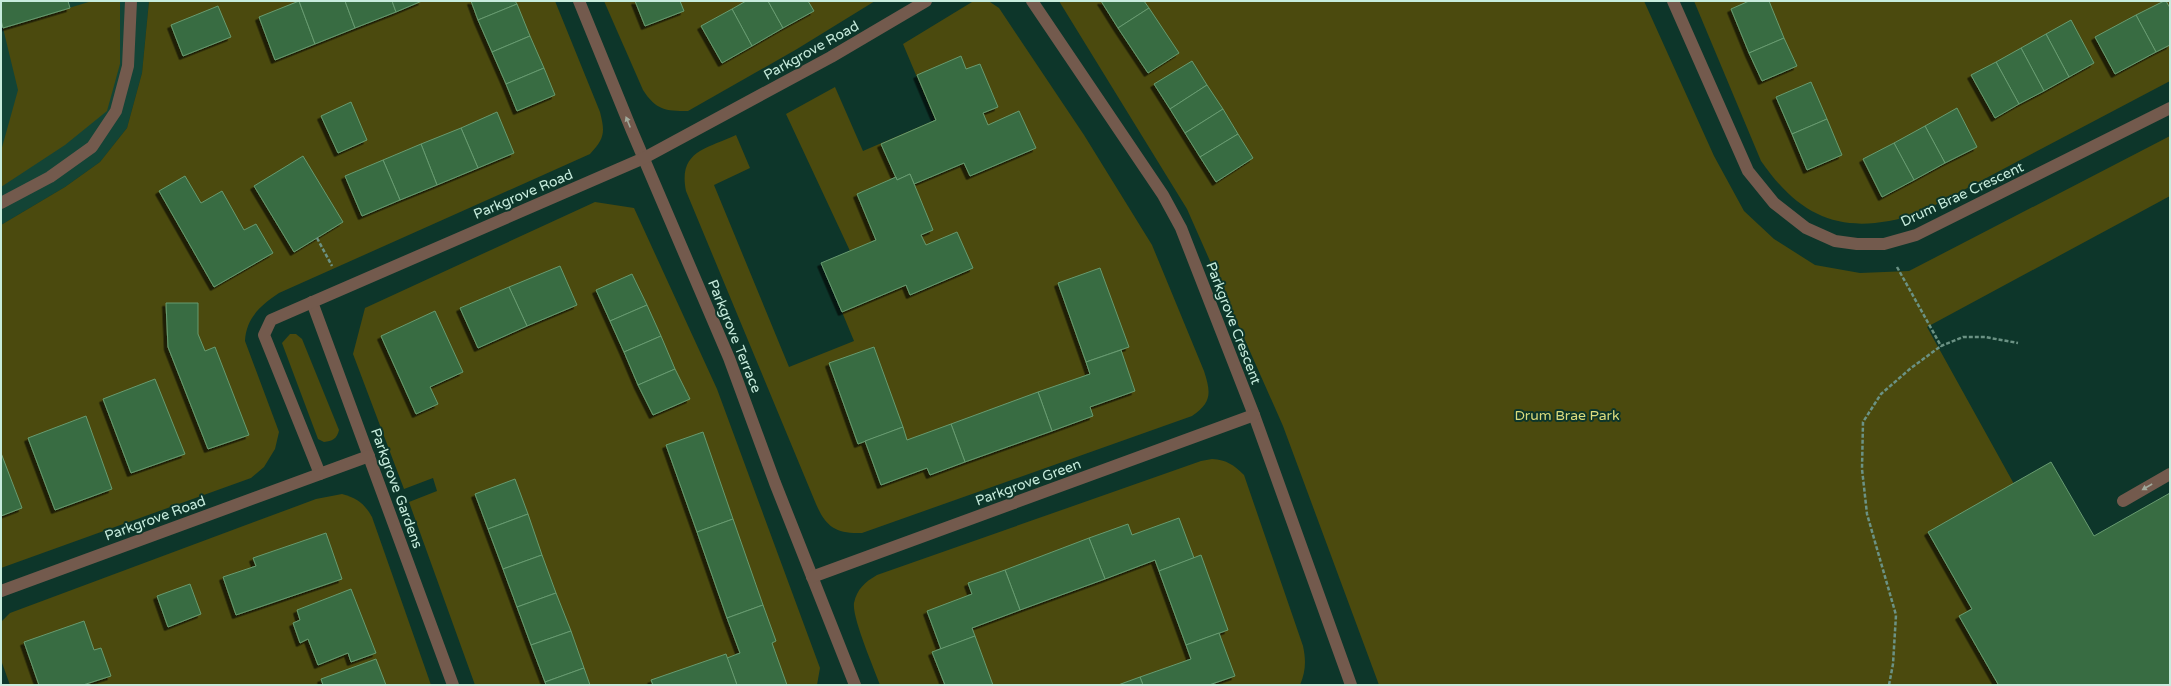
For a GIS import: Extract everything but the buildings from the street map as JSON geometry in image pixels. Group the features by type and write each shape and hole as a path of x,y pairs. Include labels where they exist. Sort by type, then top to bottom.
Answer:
{"street":[{"path":"1,203 50,176 92,147 116,111 128,66 131,1"},
{"name":"Parkgrove Terrace","path":"579,1 729,358 812,577 855,685"},
{"name":"Parkgrove Road","path":"320,474 264,335 271,320 644,158 831,57 926,1"},
{"name":"Parkgrove Crescent","path":"1032,1 1170,208 1181,228 1254,415 1351,685"},
{"name":"Drum Brae Crescent","path":"1673,1 1748,171 1774,203 1806,228 1835,241 1857,244 1884,244 1916,235 2170,108"},
{"name":"Parkgrove Gardens","path":"312,302 453,685"},
{"name":"Parkgrove Green","path":"812,577 1254,415"},
{"name":"Parkgrove Road","path":"1,591 369,456"},
{"path":"2123,501 2170,474"}],"path":[{"path":"317,238 344,288"},
{"path":"1884,244 1941,346"},
{"path":"1889,685 1893,664 1896,615 1867,514 1862,469 1863,422 1881,394 1910,368 1941,346 1963,337 1985,337 2018,343"}],"shaded area":[{"path":"1,1 149,1 142,73 127,128 100,162 65,187 1,225"}],"green space":[{"path":"92,1 120,1 120,64 107,111 65,145 1,187 1,151 18,90 3,28"},
{"path":"149,1 555,1 600,112 603,125 601,139 599,144 590,154 279,293 266,302 251,319 248,325 245,341 279,432 275,449 264,467 251,478 1,568 1,225 65,187 100,162 127,128 142,73"},
{"path":"604,1 875,1 797,49 688,111 673,111 662,108 652,102 643,90"},
{"name":"Drum Brae Park","path":"1059,1 1644,1 1714,156 1744,211 1774,239 1815,265 1860,273 1909,271 2170,136 2170,196 1927,327 2014,484 1928,532 1972,609 1998,684 1379,685 1283,426 1187,209"},
{"path":"1694,1 2170,1 2170,81 1920,213 1894,220 1871,223 1849,223 1830,219 1811,211 1794,199 1777,182 1761,161"},
{"path":"972,2 990,2 999,8 1084,135 1152,245 1204,371 1209,391 1208,396 1199,411 1192,416 862,533 845,532 833,528 828,524 816,504 686,191 686,167 690,159 697,153 736,135 750,168 714,185 789,367 854,341 842,312 850,251 786,114 835,87 863,151 935,120 903,44"},
{"path":"595,202 634,208 717,389 820,668 817,685 475,685 409,502 437,491 433,478 404,489 353,354 365,308"},
{"path":"290,334 296,334 302,339 339,430 337,436 332,440 324,442 318,439 282,343"},
{"path":"1212,459 1230,464 1244,475 1303,646 1305,666 1300,685 880,685 856,620 854,610 855,598 865,583 877,575 1201,461"},
{"path":"342,494 352,497 360,502 372,517 431,685 10,685 1,660 1,622 10,613 316,499"}]}
